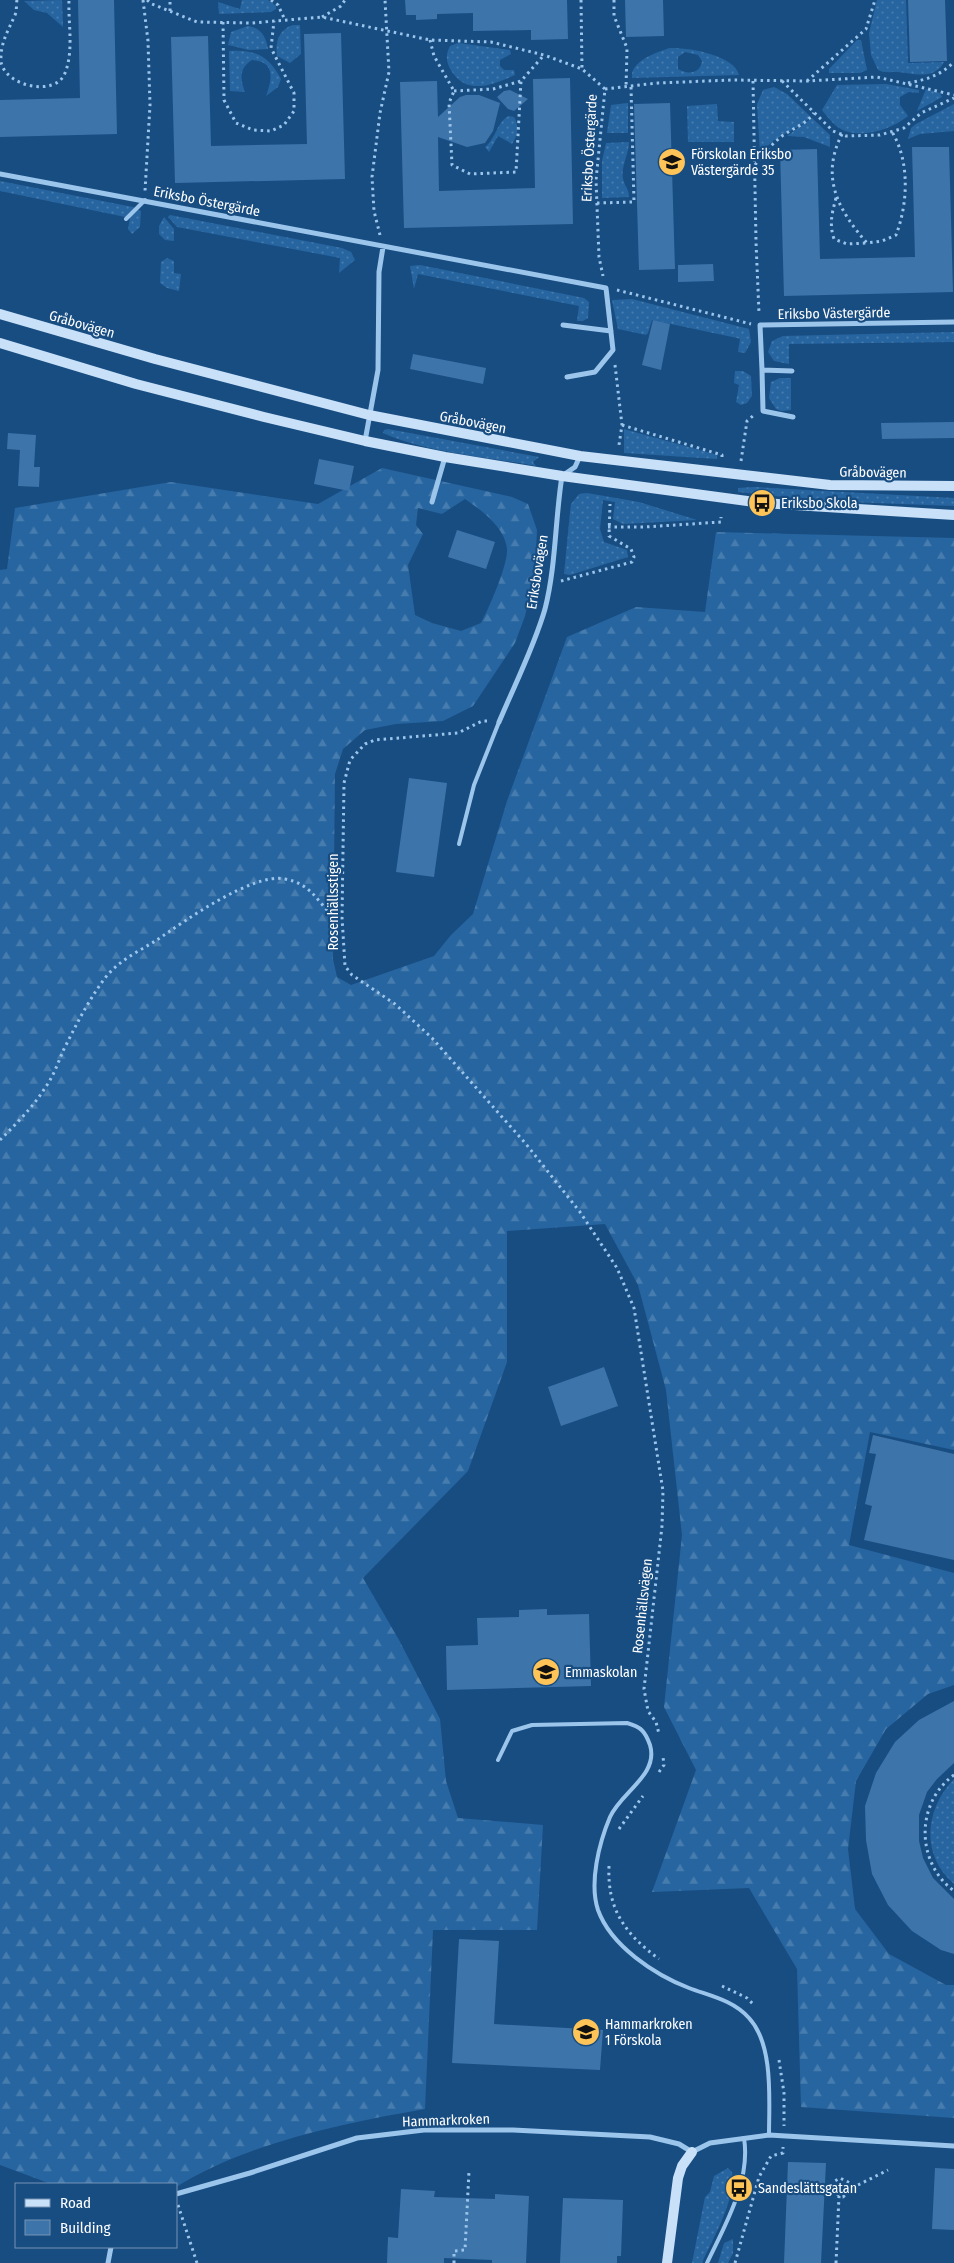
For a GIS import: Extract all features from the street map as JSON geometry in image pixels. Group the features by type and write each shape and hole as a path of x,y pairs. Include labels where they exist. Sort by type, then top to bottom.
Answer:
{"main road":[{"name":"Gråbovägen","path":"0,314 155,359 369,415 580,456 830,485 954,486"},
{"path":"0,343 136,384 365,441 445,457 562,476 762,503 954,515"},
{"path":"667,2263 678,2178 682,2166 692,2152"}],"street":[{"name":"Eriksbo Östergärde","path":"0,174 145,200 383,248 606,288"},
{"path":"365,441 378,370 379,272 383,248"},
{"path":"566,377 595,372 613,350 606,288"},
{"name":"Eriksbo Västergärde","path":"763,411 760,326 954,322"},
{"path":"563,325 612,331"},
{"path":"762,370 792,371"},
{"path":"763,411 793,417"},
{"path":"562,476 575,467 580,456"},
{"path":"432,502 445,457"},
{"name":"Eriksbovägen","path":"499,722 545,609 550,582 562,476"},
{"name":"Hammarkroken","path":"178,2193 250,2173 357,2138 424,2130 513,2130 650,2137 679,2144 692,2152"},
{"path":"692,2152 710,2143 769,2135 954,2146"},
{"path":"108,2263 111,2248"}],"lane":[{"path":"126,219 145,200"},
{"path":"459,844 474,784 499,722"},
{"path":"498,1760 512,1731 532,1725 627,1723 638,1726 646,1732 652,1759 648,1770 610,1816 600,1848 596,1868 598,1910 606,1926 619,1941 639,1958 671,1980 720,1998 750,2018 766,2056 769,2078 769,2135"},
{"path":"707,2263 739,2188 746,2163 744,2137"}],"path":[{"path":"17,0 16,14 5,31 0,46 0,62 7,76 22,85 39,86 56,84 65,74 69,52 68,0"},
{"name":"Eriksbo Östergärde","path":"143,0 148,41 150,105 145,157 145,200"},
{"name":"Eriksbo Östergärde","path":"148,0 152,4 197,22 322,18 430,40 491,42 544,55 582,69 605,89 596,180 599,257 606,288"},
{"path":"170,0 170,11"},
{"path":"272,0 278,5 285,20"},
{"path":"322,18 340,6 345,0"},
{"path":"383,248 374,211 372,177 380,114 389,72 385,0"},
{"path":"581,0 582,69"},
{"path":"614,0 614,16 627,48 626,88"},
{"path":"807,81 866,29 875,0"},
{"path":"223,22 224,100 228,110 236,123 253,130 271,131 284,125 294,111 294,93 271,48 274,21"},
{"path":"430,40 434,56 454,91"},
{"path":"454,91 493,88 521,81 544,55"},
{"path":"905,83 924,80 942,73 954,62"},
{"path":"605,89 658,83 807,81 877,77 954,96"},
{"path":"454,91 449,103 452,165 470,174 516,172 521,81"},
{"path":"606,288 630,292 760,326 753,81"},
{"path":"782,81 833,130 842,134 880,135 904,128 921,113 954,96"},
{"path":"597,203 634,202 631,87"},
{"path":"755,166 766,149 784,135 809,120 814,113"},
{"path":"836,198 831,216 831,229 834,239 847,244 867,243 882,241 896,235 904,214 903,161 892,132"},
{"path":"842,134 836,147 831,170 836,198 850,224 867,243"},
{"path":"613,350 622,425 619,445"},
{"path":"741,461 748,421 752,416 763,411"},
{"path":"622,425 722,455 722,459"},
{"path":"550,582 574,580 632,562 634,557 631,549 626,545 613,541 609,536 610,504"},
{"path":"608,527 645,527 721,522 721,517"},
{"name":"Rosenhällsstigen","path":"499,722 482,721 458,733 375,740 365,744 350,760 344,783 342,917 345,966 352,975 396,1004 432,1038 554,1179"},
{"path":"0,1140 18,1122 45,1088 88,1003 107,976 128,957 202,909 238,891 270,880 282,878 300,884 315,893 332,915 342,917"},
{"name":"Rosenhällsvägen","path":"554,1179 618,1268 629,1290 638,1328 663,1491 662,1526 644,1689 648,1711 656,1722 661,1739"},
{"path":"656,1779 664,1765 663,1747"},
{"path":"954,1775 942,1785 932,1801 926,1817 925,1836 928,1854 936,1872 954,1891"},
{"path":"616,1834 645,1793"},
{"path":"609,1864 608,1881 615,1913 634,1937 664,1962"},
{"path":"714,1984 730,1989 747,1998 758,2009"},
{"path":"735,2263 759,2177 771,2156 777,2152 783,2153 784,2094 778,2056"},
{"path":"852,2188 846,2181 836,2178 833,2182 834,2193 839,2196 848,2194 852,2188 888,2170"},
{"path":"454,2263 454,2251 464,2250 469,2171"},
{"path":"836,2263 839,2196"},
{"path":"178,2206 197,2263"}],"green space":[{"path":"62,0 63,27 47,13 34,10 24,1"},
{"path":"242,0 268,0 276,6 276,9 271,12 219,14 218,2 240,9"},
{"path":"877,0 906,0 908,63 944,62 940,68 929,74 878,70 871,55 869,33"},
{"path":"293,25 300,25 301,54 290,63 277,56 277,41 284,30"},
{"path":"248,26 260,31 268,49 249,50 228,45 231,32"},
{"path":"857,40 861,40 867,70 860,73 829,73 829,69"},
{"path":"458,43 510,50 511,54 500,60 500,66 504,70 514,70 515,75 499,82 482,86 466,84 458,79 447,62 447,53 450,46"},
{"path":"670,48 687,49 720,57 736,68 739,75 632,78 635,67 645,58","holes":["685,52 698,55 702,61 699,69 689,73 678,69 678,57"]},
{"path":"229,51 246,51 266,60 281,79 278,87 266,96 271,78 269,68 260,61 252,60 245,67 242,74 245,92 230,91"},
{"path":"886,84 919,90 919,93 909,92 900,97 900,105 908,116 894,125 870,133 853,133 835,125 822,110 837,85"},
{"path":"774,87 787,94 811,117 801,125 774,140 760,153 757,104 763,90"},
{"path":"926,89 940,93 942,97 917,111"},
{"path":"628,103 628,133 607,133 611,105"},
{"path":"717,104 718,121 734,122 734,142 688,142 687,106"},
{"path":"954,104 954,131 920,134 908,139 911,128 916,124"},
{"path":"509,116 514,117 517,123 516,138 512,144 498,136 489,152 485,147 489,144 505,118"},
{"path":"812,118 830,135 830,147 804,137 787,136"},
{"path":"629,142 623,167 623,177 629,197 602,198 602,161 606,143"},
{"path":"0,181 133,207 141,211 140,227 132,234 128,229 130,218 0,191"},
{"path":"170,215 342,248 351,252 355,260 339,273 340,258 177,227 168,217"},
{"path":"164,217 174,229 174,241 165,240 159,234 159,226"},
{"path":"167,258 174,261 174,273 181,274 179,291 167,288 160,283 161,262"},
{"path":"420,265 584,298 589,302 588,318 583,321 577,321 579,306 418,274 414,289 410,266"},
{"path":"632,299 749,329 751,342 745,353 738,352 740,339 652,320 646,335 618,329 612,300"},
{"path":"954,332 954,342 789,344 789,364 774,361 768,352 772,341 783,336"},
{"path":"735,371 743,371 751,376 752,396 747,403 741,405 736,402 739,385 734,383"},
{"path":"780,378 791,378 791,410 781,411 776,409 769,398 771,382"},
{"path":"388,429 539,457 533,462 536,466 458,454 401,440 383,433 384,430"},
{"path":"624,429 717,455 717,459 624,453"},
{"path":"382,468 512,497 528,504 537,530 535,570 525,616 515,643 473,706 443,721 396,724 365,730 343,749 335,774 333,959 337,977 351,985 434,956 451,935 473,914 507,801 567,637 636,607 705,612 716,532 954,538 954,1450 870,1432 849,1545 954,1573 954,1685 928,1694 886,1729 856,1781 848,1849 855,1909 889,1954 946,1985 954,1985 954,2118 801,2107 797,1969 749,1888 652,1892 696,1770 664,1707 682,1535 666,1390 638,1285 605,1224 507,1231 507,1362 468,1471 363,1578 399,1640 440,1719 446,1781 458,1818 543,1825 537,1930 433,1930 425,2109 361,2121 296,2137 233,2158 178,2186 178,2183 48,2183 0,2165 0,570 7,569 15,508 171,482 318,504","holes":["465,499 485,514 502,533 507,549 497,586 481,623 461,631 432,623 415,615 408,565 423,534 416,525 418,508 442,514"]},
{"path":"754,487 954,498 954,506 822,501 738,492 738,488"},
{"path":"587,493 639,502 697,520 623,524 613,519 615,502 603,500 600,529 604,542 627,550 628,557 570,575 564,574 571,504 579,494"},
{"path":"954,1779 954,1884 943,1872 936,1860 931,1846 930,1832 937,1804 944,1791"},
{"path":"728,2168 732,2172 731,2195 723,2219 702,2263 692,2263 705,2197 710,2192 714,2176"},
{"path":"733,2239 733,2253 728,2263 718,2263 724,2243"}],"building":[{"path":"78,0 114,0 117,134 0,137 0,100 80,98"},
{"path":"405,0 567,0 568,39 531,40 531,30 473,31 473,13 437,14 437,19 416,20 416,15 406,15"},
{"path":"625,0 663,0 664,36 626,37"},
{"path":"908,0 945,0 947,61 910,62"},
{"path":"341,33 345,179 175,183 171,37 208,36 211,146 307,144 304,34"},
{"path":"570,78 573,224 404,228 400,82 437,81 438,117 460,97 466,95 479,95 500,103 493,131 485,143 467,147 438,137 439,191 535,188 533,79"},
{"path":"510,90 528,99 514,111 508,109 497,97 504,91"},
{"path":"670,103 675,269 639,270 634,104"},
{"path":"912,147 949,147 953,292 784,296 780,150 817,149 820,259 915,257"},
{"path":"713,264 714,281 678,282 678,265"},
{"path":"653,320 670,324 661,370 642,365"},
{"path":"413,354 486,368 483,384 410,369"},
{"path":"954,422 954,438 882,439 881,423"},
{"path":"8,433 36,435 34,467 40,467 39,487 18,486 20,450 7,449"},
{"path":"319,459 354,466 349,491 314,484"},
{"path":"457,530 495,542 486,569 448,557"},
{"path":"409,778 447,783 434,877 396,872"},
{"path":"604,1367 618,1406 561,1426 548,1387"},
{"path":"873,1435 954,1454 954,1560 864,1540 872,1506 865,1504 876,1454 869,1453"},
{"path":"547,1609 547,1615 589,1614 591,1686 447,1690 446,1646 478,1645 477,1618 519,1617 519,1610"},
{"path":"954,1701 954,1763 937,1779 927,1792 919,1815 919,1841 923,1858 933,1878 954,1899 954,1954 941,1950 912,1931 888,1905 872,1874 866,1840 865,1806 876,1773 895,1742 919,1720"},
{"path":"459,1939 499,1941 494,2024 603,2030 600,2070 452,2063"},
{"path":"788,2162 826,2163 821,2263 784,2263"},
{"path":"935,2168 954,2169 954,2230 932,2229"},
{"path":"401,2189 435,2191 434,2197 495,2199 495,2194 529,2196 526,2263 492,2263 492,2260 444,2258 444,2263 387,2263 388,2237 398,2238"},
{"path":"563,2198 623,2200 621,2256 617,2256 617,2263 560,2263"}],"place":[{"name":"Förskolan Eriksbo Västergärde 35","path":"672,162"},
{"name":"Eriksbo Skola","path":"762,503"},
{"name":"Emmaskolan","path":"546,1672"},
{"name":"Hammarkroken 1 Förskola","path":"586,2032"},
{"name":"Sandeslättsgatan","path":"739,2188"}]}
